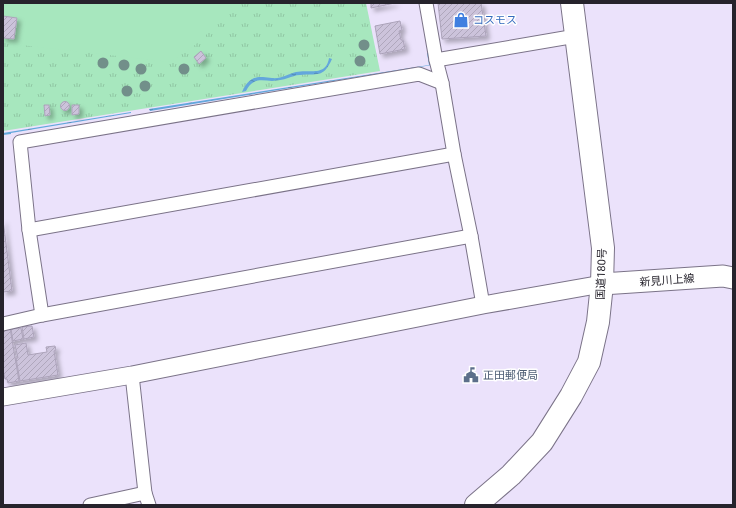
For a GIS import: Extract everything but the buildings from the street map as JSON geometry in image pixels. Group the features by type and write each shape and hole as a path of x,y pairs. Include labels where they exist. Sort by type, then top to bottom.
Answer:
{"highway":[{"name":"国道180号","path":"476,505 511,475 542,442 571,396 589,362 598,322 602,284 603,248 572,3"}],"main road":[{"name":"新見川上線","path":"602,284 730,275"}],"street":[{"path":"426,3 483,305"},
{"path":"436,60 576,36"},
{"path":"42,315 29,230 20,142 419,74 442,84"},
{"path":"29,230 454,154"},
{"path":"3,324 42,315 471,236"},
{"path":"3,397 132,374 483,305 602,284"},
{"path":"90,505 147,499 132,374"}],"green space":[{"path":"3,3 366,3 380,71 3,131"},
{"path":"3,3 235,3 220,22 195,45 170,62 3,43"}],"water":[{"path":"427,53 429,53 432,65 150,111 149,109 429,65"},
{"path":"329,58 332,59 326,70 319,74 297,75 272,81 256,81 248,87 246,91 242,92 248,83 259,77 278,78 301,71 321,70 327,64"},
{"path":"131,113 3,135 3,133"}],"place":[{"name":"コスモス","path":"461,20"},
{"name":"正田郵便局","path":"471,375"}]}
